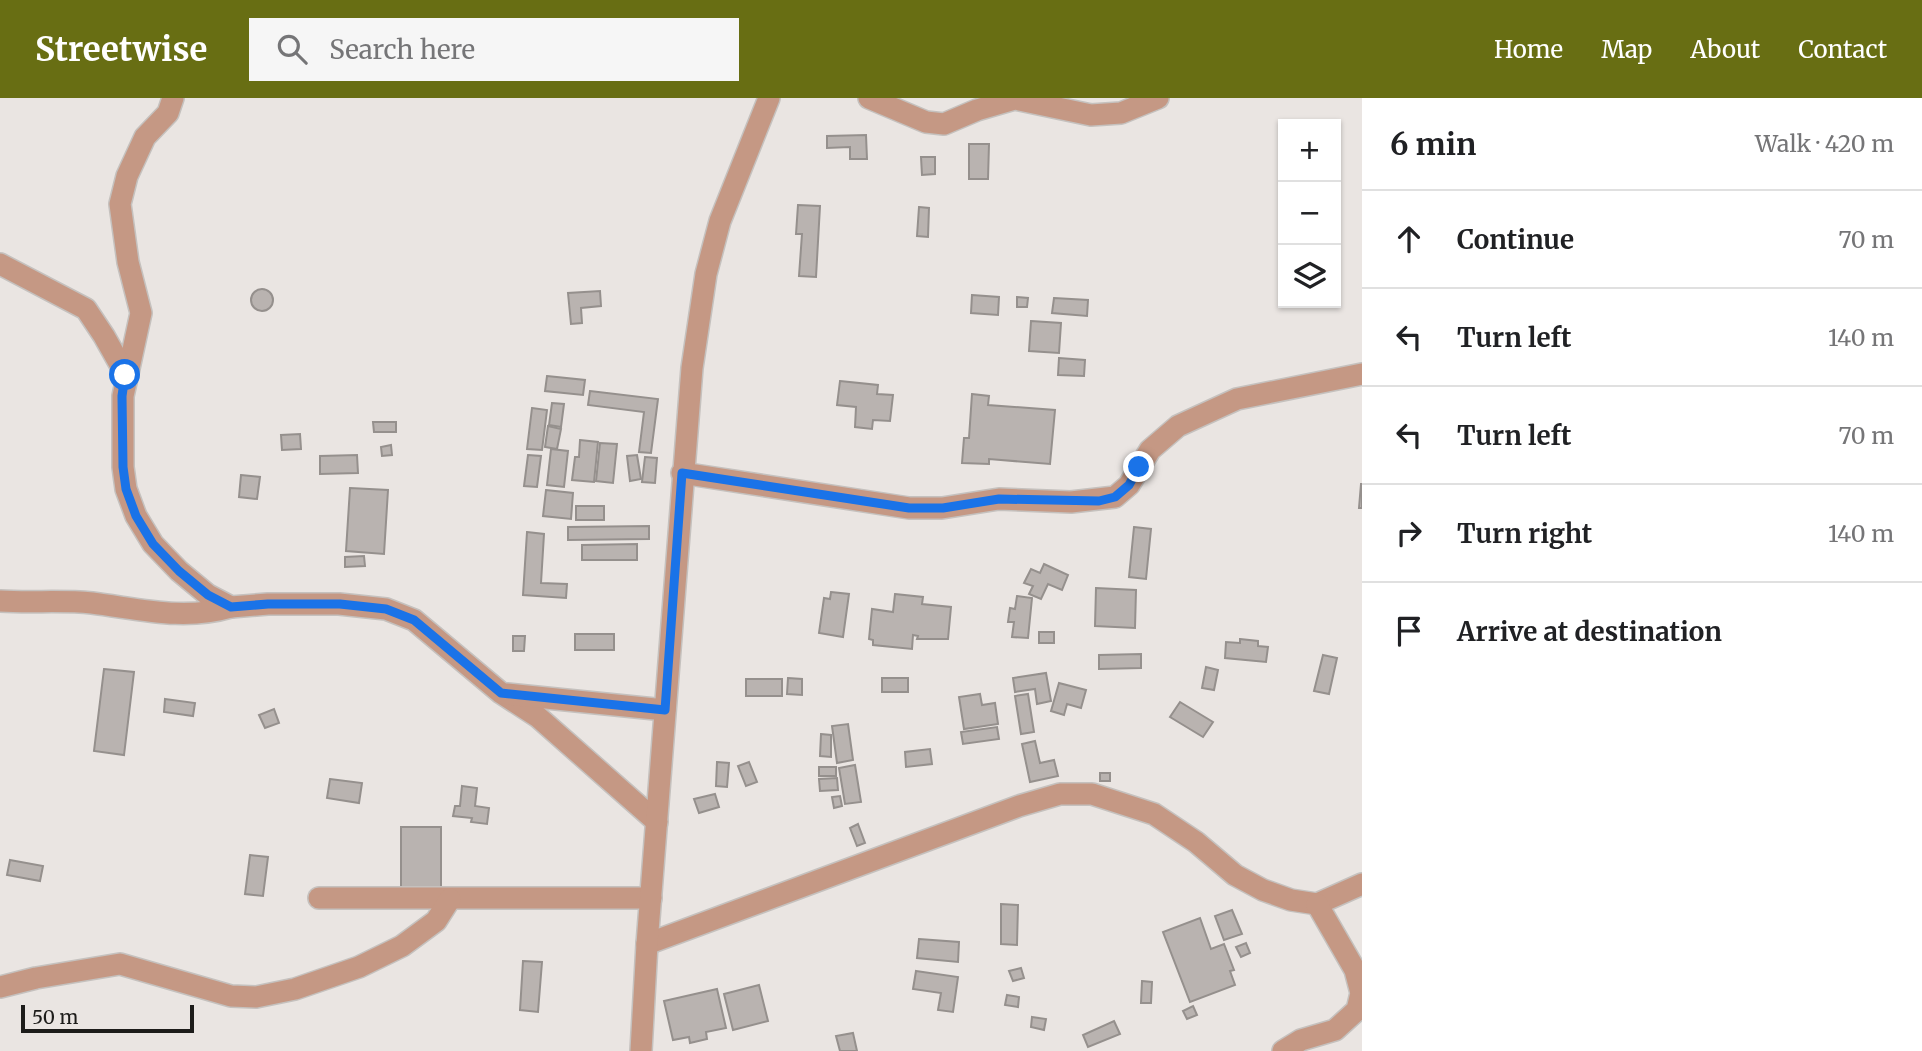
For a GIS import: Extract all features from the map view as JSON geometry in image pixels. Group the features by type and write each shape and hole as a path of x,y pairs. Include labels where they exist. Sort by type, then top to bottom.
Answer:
{"street":[{"path":"173,98 168,113 145,136 127,176 120,204 128,262 141,313 122,396 123,467 126,489 136,516 153,544 179,571 208,595 231,607"},
{"path":"641,1051 682,473 692,368 706,274 720,221 769,98"},
{"path":"869,98 926,122 944,124 1015,99 1091,115 1121,113 1158,98"},
{"path":"0,264 86,309 125,375"},
{"path":"682,473 909,508 943,508 999,499 1099,501 1115,497 1129,485 1150,450 1178,426 1237,399 1362,374"},
{"path":"0,601 63,601 151,613 199,615 231,607 268,604 340,604 386,609 414,620 501,693 538,717 657,822"},
{"path":"501,693 665,710"},
{"path":"647,944 1018,806 1060,794 1092,794 1154,814 1196,842 1235,875 1291,901 1317,904 1362,884"},
{"path":"319,898 651,898"},
{"path":"0,987 120,964 231,996 256,997 295,989 359,967 402,946 436,920 450,899"},
{"path":"1283,1051 1301,1040 1335,1030 1357,1010 1361,993 1355,970 1317,904"}],"building":[{"path":"866,135 867,159 850,159 850,147 827,148 827,136"},
{"path":"969,144 989,144 988,179 969,179"},
{"path":"921,157 935,157 935,174 922,175"},
{"path":"798,205 820,206 816,277 799,276 802,234 796,234"},
{"path":"919,207 929,208 928,237 917,236"},
{"path":"262,289 270,292 273,300 270,308 262,311 254,308 251,300 254,292"},
{"path":"600,291 601,306 581,308 582,323 571,324 568,293"},
{"path":"972,295 999,297 998,315 971,313"},
{"path":"1017,297 1028,298 1027,307 1017,307"},
{"path":"1054,298 1088,300 1087,316 1052,313"},
{"path":"1031,321 1061,323 1059,353 1029,351"},
{"path":"1059,358 1085,360 1084,376 1058,375"},
{"path":"547,376 585,380 583,395 545,391"},
{"path":"840,381 878,385 877,394 893,395 890,421 873,420 872,429 855,427 856,407 837,405"},
{"path":"590,391 658,399 651,453 639,452 644,412 588,405"},
{"path":"972,394 989,396 988,405 1055,410 1050,464 989,459 989,464 962,463 964,438 969,438"},
{"path":"552,403 564,404 561,427 549,425"},
{"path":"532,408 547,410 542,450 527,449"},
{"path":"373,422 396,422 396,432 374,432"},
{"path":"548,426 561,429 557,449 545,447"},
{"path":"300,434 301,449 282,450 281,435"},
{"path":"580,440 598,442 594,482 572,480 575,457 579,457"},
{"path":"600,443 617,444 613,483 596,481"},
{"path":"391,445 392,455 382,456 381,447"},
{"path":"551,449 568,451 564,487 547,485"},
{"path":"357,455 358,473 320,474 320,456"},
{"path":"528,455 541,456 537,487 524,486"},
{"path":"637,455 641,479 630,481 627,456"},
{"path":"645,457 657,458 655,483 642,482"},
{"path":"241,475 260,477 257,499 239,497"},
{"path":"1361,484 1362,508 1359,508"},
{"path":"350,488 388,490 384,554 346,551"},
{"path":"546,490 573,493 571,519 543,516"},
{"path":"576,506 604,506 604,520 576,520"},
{"path":"649,526 649,539 568,540 568,527"},
{"path":"1134,527 1151,529 1146,579 1129,577"},
{"path":"527,532 544,534 541,583 567,584 566,598 523,595"},
{"path":"637,544 637,560 582,560 582,545"},
{"path":"364,556 365,566 345,567 345,557"},
{"path":"1044,564 1068,575 1062,590 1048,584 1041,599 1029,594 1033,586 1024,583 1031,569 1040,573"},
{"path":"1096,588 1136,590 1135,628 1095,626"},
{"path":"831,592 849,594 843,637 819,633 824,598 830,599"},
{"path":"895,594 923,597 922,604 951,607 948,639 917,639 918,636 913,635 912,649 873,645 873,640 869,639 872,609 893,612"},
{"path":"1017,596 1032,598 1028,638 1012,637 1014,622 1008,622 1010,608 1015,609"},
{"path":"1039,632 1054,632 1054,643 1039,643"},
{"path":"575,634 614,634 614,650 575,650"},
{"path":"513,636 525,636 524,651 513,651"},
{"path":"1240,639 1258,641 1258,646 1268,647 1266,662 1225,658 1226,642 1240,643"},
{"path":"1141,654 1141,668 1099,669 1099,655"},
{"path":"1323,655 1337,658 1329,694 1314,691"},
{"path":"1206,667 1218,670 1214,690 1202,688"},
{"path":"104,669 134,672 124,755 94,751"},
{"path":"1046,673 1051,701 1037,704 1035,689 1015,692 1013,678"},
{"path":"788,678 802,679 802,695 787,694"},
{"path":"882,678 908,678 908,692 882,692"},
{"path":"746,679 782,679 782,696 746,696"},
{"path":"1059,683 1086,690 1081,708 1067,704 1064,715 1051,711"},
{"path":"980,694 982,705 995,703 998,724 964,729 959,697"},
{"path":"1028,694 1034,732 1021,734 1015,696"},
{"path":"165,699 195,703 193,716 164,712"},
{"path":"1180,702 1213,722 1203,737 1170,717"},
{"path":"274,709 279,723 265,728 259,715"},
{"path":"848,724 853,760 837,763 832,726"},
{"path":"997,727 999,739 963,744 961,732"},
{"path":"821,734 831,735 831,757 820,756"},
{"path":"1035,741 1040,763 1054,760 1058,776 1030,782 1022,744"},
{"path":"930,749 932,764 906,767 905,752"},
{"path":"717,762 729,763 727,787 716,786"},
{"path":"749,762 757,782 746,786 738,766"},
{"path":"855,765 861,802 845,804 839,768"},
{"path":"819,767 836,767 836,776 819,776"},
{"path":"1100,773 1110,773 1110,781 1100,781"},
{"path":"837,778 838,790 820,791 819,779"},
{"path":"330,779 362,783 359,803 327,798"},
{"path":"462,786 477,788 475,806 489,808 487,824 471,822 472,818 453,816 455,806 460,806"},
{"path":"715,794 719,807 699,813 694,799"},
{"path":"840,796 842,806 834,808 832,797"},
{"path":"858,824 865,843 857,846 850,828"},
{"path":"401,827 441,827 441,887 401,887"},
{"path":"250,855 268,857 263,896 245,894"},
{"path":"10,860 43,866 40,881 7,875"},
{"path":"1001,904 1018,905 1017,945 1001,944"},
{"path":"1232,910 1242,934 1224,940 1215,916"},
{"path":"1200,918 1211,949 1224,944 1234,970 1230,971 1235,985 1190,1002 1163,932"},
{"path":"919,939 959,942 958,962 917,958"},
{"path":"1246,943 1250,953 1241,957 1236,947"},
{"path":"523,961 542,962 538,1012 520,1010"},
{"path":"1021,968 1024,978 1013,981 1009,971"},
{"path":"916,971 958,977 953,1012 938,1010 941,993 913,989"},
{"path":"1142,981 1152,982 1151,1003 1141,1003"},
{"path":"759,985 768,1021 733,1030 724,994"},
{"path":"717,989 726,1028 706,1032 707,1039 690,1043 689,1037 673,1040 664,1001"},
{"path":"1007,995 1019,997 1018,1007 1005,1005"},
{"path":"1193,1006 1197,1015 1187,1019 1183,1011"},
{"path":"1032,1017 1046,1019 1044,1030 1031,1027"},
{"path":"1114,1021 1120,1034 1088,1047 1083,1035"},
{"path":"853,1033 857,1051 840,1051 836,1036"}],"route":[{"path":"125,375 122,396 123,467 126,489 136,516 153,544 179,571 208,595 231,607 340,604 386,609 414,620 501,693 665,710 682,473 909,508 943,508 999,499 1099,501 1115,497 1129,485 1139,467"}]}
